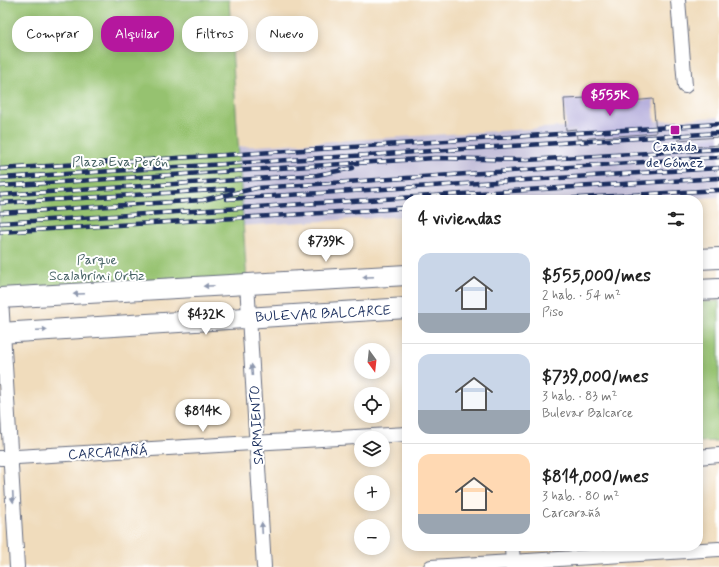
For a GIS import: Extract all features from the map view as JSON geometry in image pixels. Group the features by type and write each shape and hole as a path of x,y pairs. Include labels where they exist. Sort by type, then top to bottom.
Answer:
{"main road":[{"path":"703,259 719,258"},
{"path":"0,298 402,275"},
{"path":"703,290 719,289"},
{"name":"BULEVAR BALCARCE","path":"2,333 402,308"}],"street":[{"path":"678,0 685,86"},
{"name":"SARMIENTO","path":"248,283 264,567"},
{"path":"0,298 5,458 17,567"},
{"name":"CARCARAÑÁ","path":"5,458 402,434"},
{"path":"703,457 719,455"},
{"path":"703,549 719,549"},
{"path":"512,551 513,565"},
{"path":"431,567 513,565 648,551"}],"shaded area":[{"path":"719,117 719,197 703,198 703,195 402,195 402,216 0,240 0,162"}],"green space":[{"name":"Plaza Eva Perón","path":"0,0 229,0 230,16 182,16 182,52 232,52 247,283 0,298"},
{"path":"719,301 719,441 703,442 703,302"}],"building":[{"path":"631,92 631,101 653,99 656,133 577,139 576,129 566,130 564,99 588,98 588,107 608,106 607,94"},
{"path":"719,137 719,145 679,148 678,140"}],"railway":[{"path":"0,169 719,124"},
{"path":"0,178 719,133"},
{"path":"0,186 435,158 527,160 719,149"},
{"path":"0,213 203,200 257,188 719,157"},
{"path":"0,195 317,175 353,168"},
{"path":"227,199 719,168"},
{"path":"447,195 719,178"},
{"path":"0,203 232,189"},
{"path":"631,195 719,190"},
{"path":"0,223 402,198"},
{"path":"0,232 402,208"}],"place":[{"name":"Cañada de Gómez","path":"675,130"}],"park label":[{"name":"Parque Scalabrini Ortiz","path":"97,268"}]}
